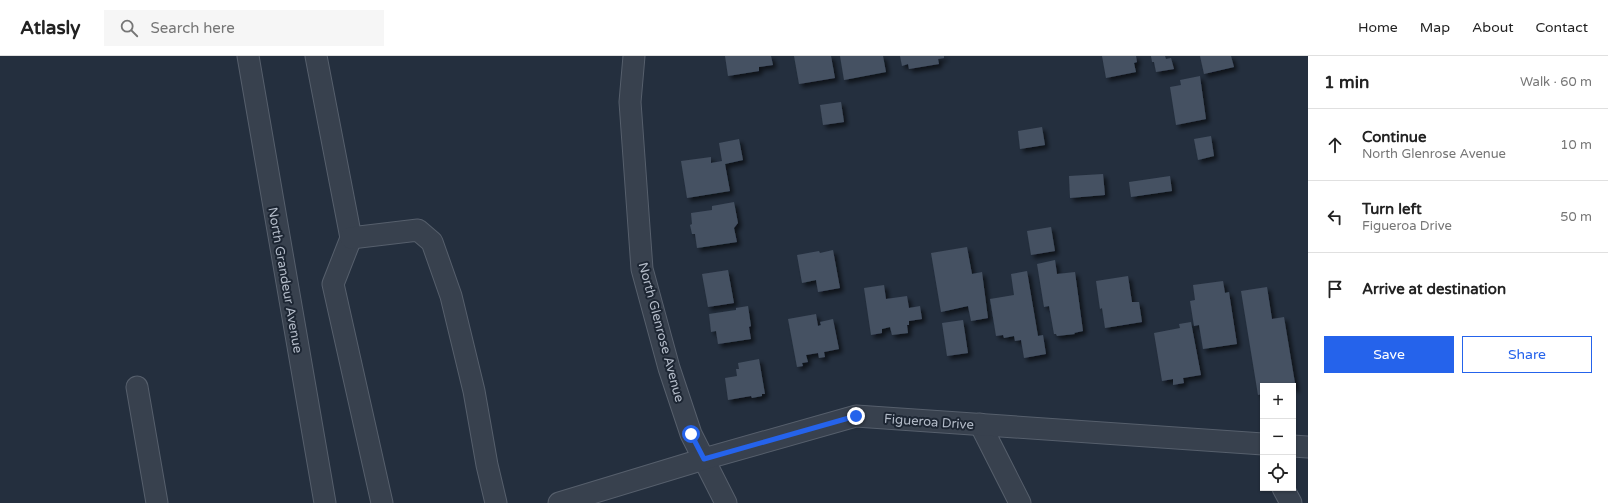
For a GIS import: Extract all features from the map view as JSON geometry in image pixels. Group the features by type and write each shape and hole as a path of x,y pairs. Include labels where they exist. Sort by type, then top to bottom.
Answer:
{"street":[{"name":"North Grandeur Avenue","path":"248,56 324,503"},
{"path":"316,56 351,238 333,284 382,503"},
{"name":"North Glenrose Avenue","path":"634,56 630,102 642,269 669,368 691,434 726,503"},
{"path":"351,238 418,230 432,242 451,296 474,391 487,465 496,503"},
{"path":"137,387 156,503"},
{"name":"Figueroa Drive","path":"559,503 704,459 856,416 1260,444"},
{"path":"980,424 1020,503"},
{"path":"1296,446 1308,447"},
{"path":"1285,491 1291,503"}],"building":[{"path":"725,56 771,56 773,65 759,67 759,71 728,76"},
{"path":"794,56 831,56 835,78 799,84"},
{"path":"840,56 883,56 886,72 844,80"},
{"path":"900,56 944,56 944,58 938,59 939,64 909,69 908,64 902,66"},
{"path":"1102,56 1136,56 1137,62 1134,63 1136,72 1106,78"},
{"path":"1151,56 1165,56 1166,59 1171,58 1174,69 1156,72"},
{"path":"1200,56 1231,56 1234,67 1204,74"},
{"path":"1200,76 1206,119 1176,125 1170,87 1181,85 1180,80"},
{"path":"841,102 844,122 823,125 820,105"},
{"path":"1042,127 1045,145 1020,149 1018,131"},
{"path":"1211,136 1214,156 1198,160 1194,139"},
{"path":"739,139 743,160 725,164 730,191 687,198 681,161 711,157 711,163 722,161 719,143"},
{"path":"1103,174 1105,195 1070,198 1069,176"},
{"path":"1170,176 1172,191 1131,197 1129,182"},
{"path":"734,202 738,223 734,228 737,242 697,248 695,234 692,234 690,225 692,224 691,213 712,210 712,206"},
{"path":"1051,227 1055,251 1031,255 1027,231"},
{"path":"967,247 972,274 982,272 988,318 971,321 968,306 941,312 931,253"},
{"path":"833,250 840,288 818,292 816,280 802,283 797,255"},
{"path":"1055,260 1057,274 1075,272 1083,331 1074,333 1075,334 1057,336 1054,334 1049,306 1044,307 1037,264"},
{"path":"728,270 734,303 708,307 702,274"},
{"path":"1027,271 1038,336 1043,335 1046,354 1024,358 1021,340 1015,341 1014,336 1004,338 1003,335 996,336 990,299 1014,295 1011,274"},
{"path":"1128,276 1132,302 1139,302 1142,322 1105,328 1102,308 1100,309 1096,281"},
{"path":"1223,281 1225,293 1229,292 1237,344 1203,349 1199,325 1194,326 1190,301 1195,300 1193,285"},
{"path":"884,285 886,299 907,296 909,308 920,306 922,319 909,321 909,325 907,325 908,333 892,335 890,327 882,329 882,333 871,335 864,288"},
{"path":"1267,287 1272,319 1284,317 1295,383 1260,383 1260,395 1258,395 1241,291"},
{"path":"748,306 751,339 718,344 716,331 711,332 709,314 736,310 736,308"},
{"path":"816,314 818,326 821,325 820,322 833,319 839,349 824,352 825,357 819,358 818,353 806,355 808,362 802,363 803,366 797,367 788,319"},
{"path":"963,320 968,353 947,356 942,323"},
{"path":"1191,322 1201,375 1183,378 1184,383 1173,385 1173,379 1162,381 1154,333 1180,328 1179,324"},
{"path":"759,359 765,394 752,398 751,396 728,400 725,378 737,376 736,369 739,369 738,363"}],"route":[{"path":"691,434 704,459 856,416"}]}
